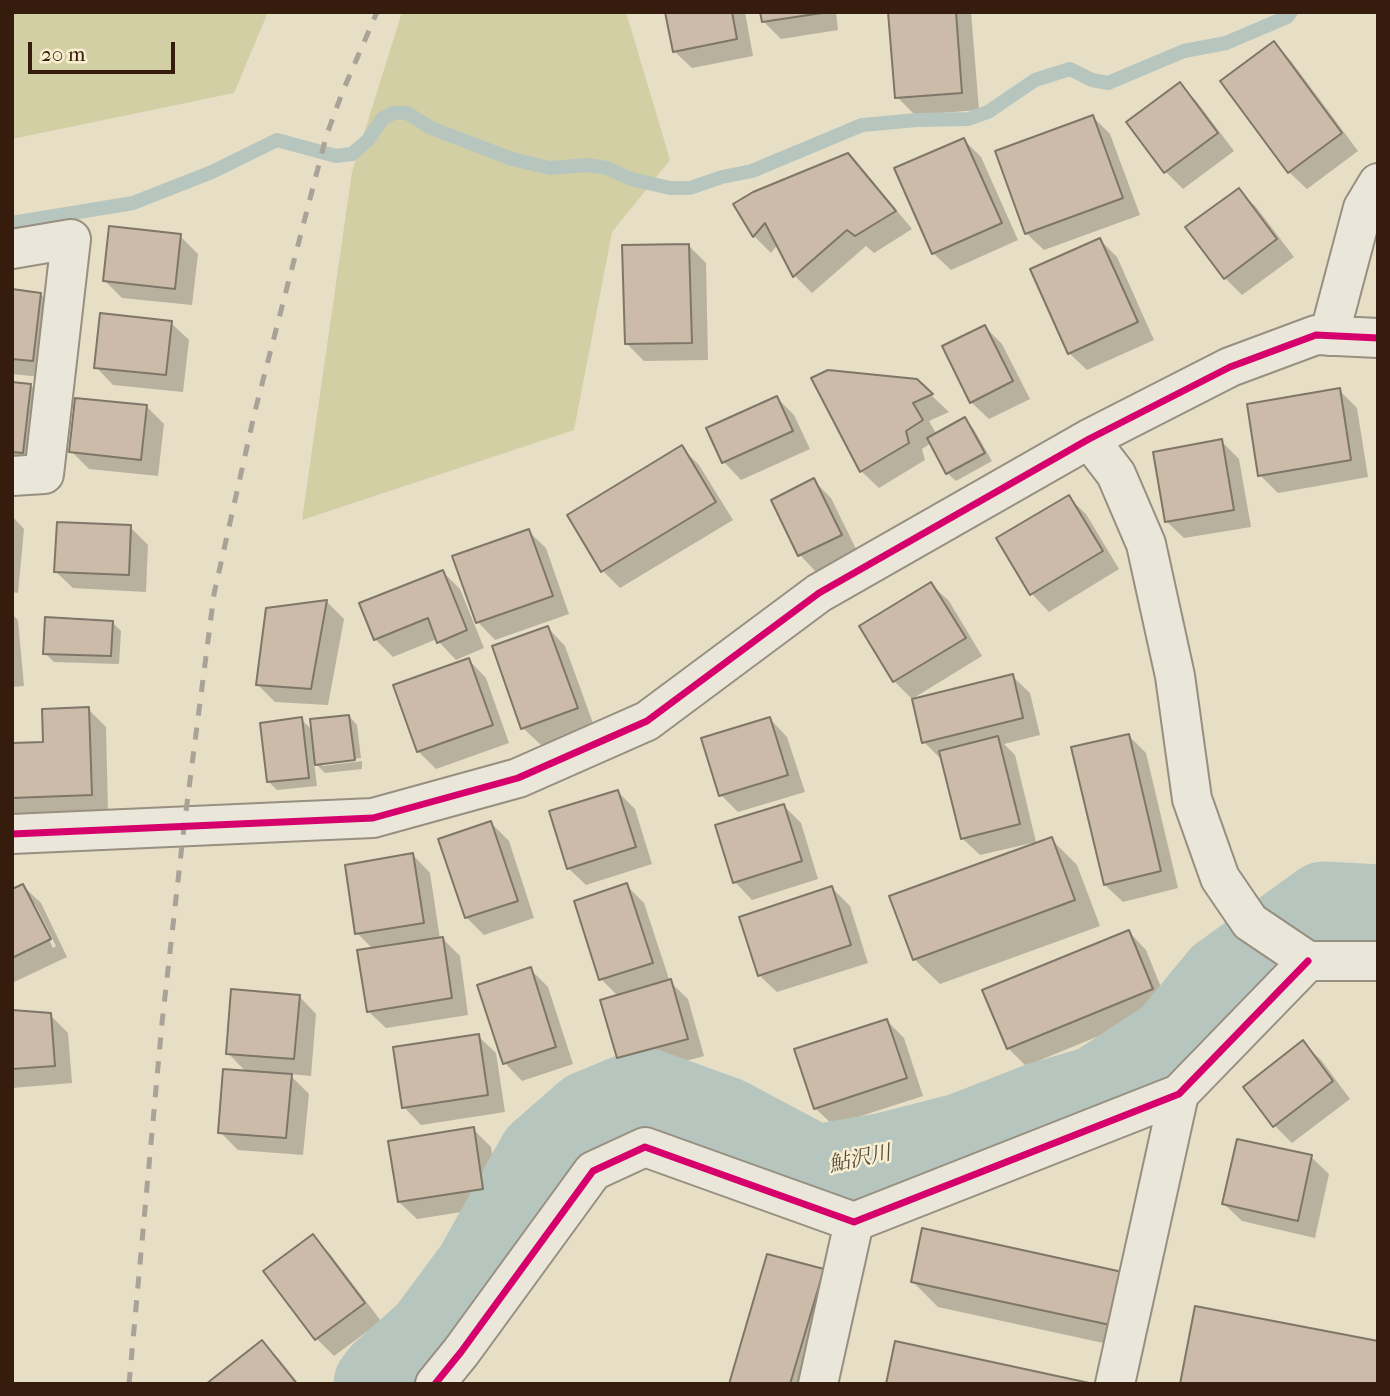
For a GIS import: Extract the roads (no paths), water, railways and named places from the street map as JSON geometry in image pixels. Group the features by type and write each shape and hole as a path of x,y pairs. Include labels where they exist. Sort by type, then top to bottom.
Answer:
{"street":[{"path":"1329,336 1363,208 1378,183"},
{"path":"12,248 71,239 44,474 12,476"},
{"path":"12,834 373,818 517,778 647,721 819,593 1089,439 1230,367 1316,335 1378,338"},
{"path":"1089,439 1116,474 1146,544 1175,676 1192,799 1220,878 1250,922 1308,961 1378,961"},
{"path":"435,1384 593,1171 645,1147 854,1223 1179,1094 1308,961"},
{"path":"1115,1384 1179,1094"},
{"path":"818,1384 854,1223"}],"waterway":[{"path":"12,223 133,203 212,172 277,140 336,156 352,154 368,140 382,119 393,113 407,113 431,128 512,159 550,168 587,165 607,168 631,179 670,188 690,188 722,177 752,171 862,125 968,119 988,112 1035,80 1070,69 1092,80 1108,83 1184,51 1226,43 1287,17 1291,12"},
{"name":"鮎沢川","path":"378,1384 430,1335 479,1269 542,1156 589,1115 645,1092 725,1121 815,1169 885,1157 963,1137 1040,1107 1097,1090 1172,1041 1223,979 1324,906 1378,909"}],"railway":[{"path":"129,1384 162,1023 214,594 255,411 326,137 377,12"}]}
